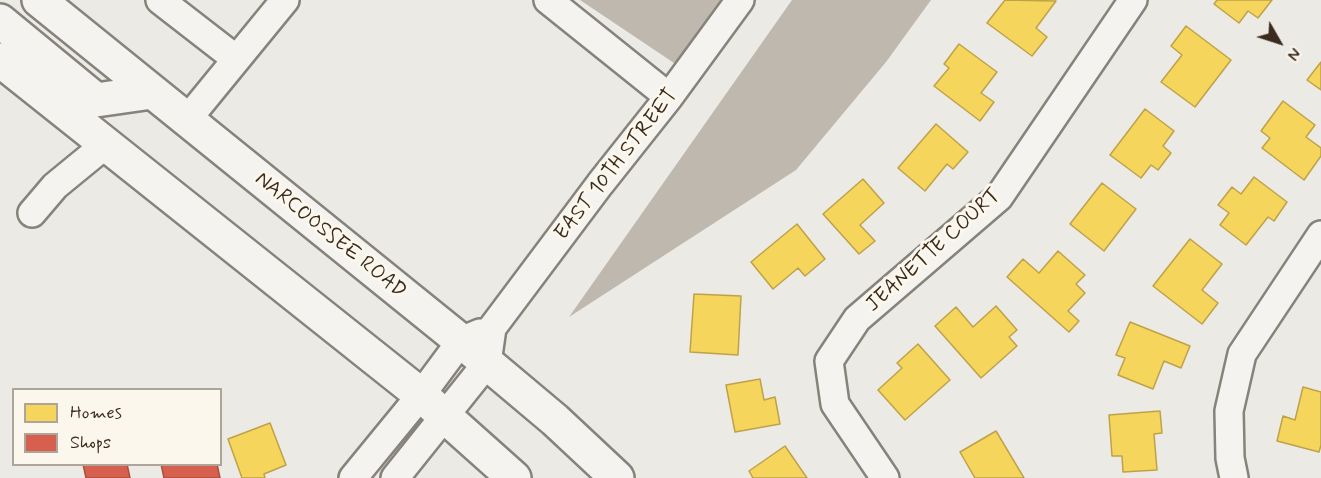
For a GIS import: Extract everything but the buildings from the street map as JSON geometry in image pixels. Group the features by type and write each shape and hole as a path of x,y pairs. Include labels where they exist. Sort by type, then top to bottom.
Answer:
{"main road":[{"name":"NARCOOSSEE ROAD","path":"39,0 461,341 555,420 617,478"},
{"path":"0,21 96,100 153,92"},
{"path":"0,60 432,405 514,478"}],"street":[{"path":"186,121 285,0"},
{"path":"548,0 669,97"},
{"name":"EAST 10TH STREET","path":"487,363 492,328 600,184 669,97 740,0"},
{"name":"JEANETTE COURT","path":"885,478 836,404 829,361 857,319 999,197 1133,0"},
{"path":"176,5 236,59"},
{"path":"32,213 55,186 105,146"},
{"path":"1234,478 1230,458 1229,411 1242,354 1321,236"},
{"path":"395,478 461,341 492,328"},
{"path":"352,478 432,405 487,363"}],"shaded area":[{"path":"580,0 724,0 677,65"},
{"path":"792,0 931,0 886,62 796,170 569,317"}]}
